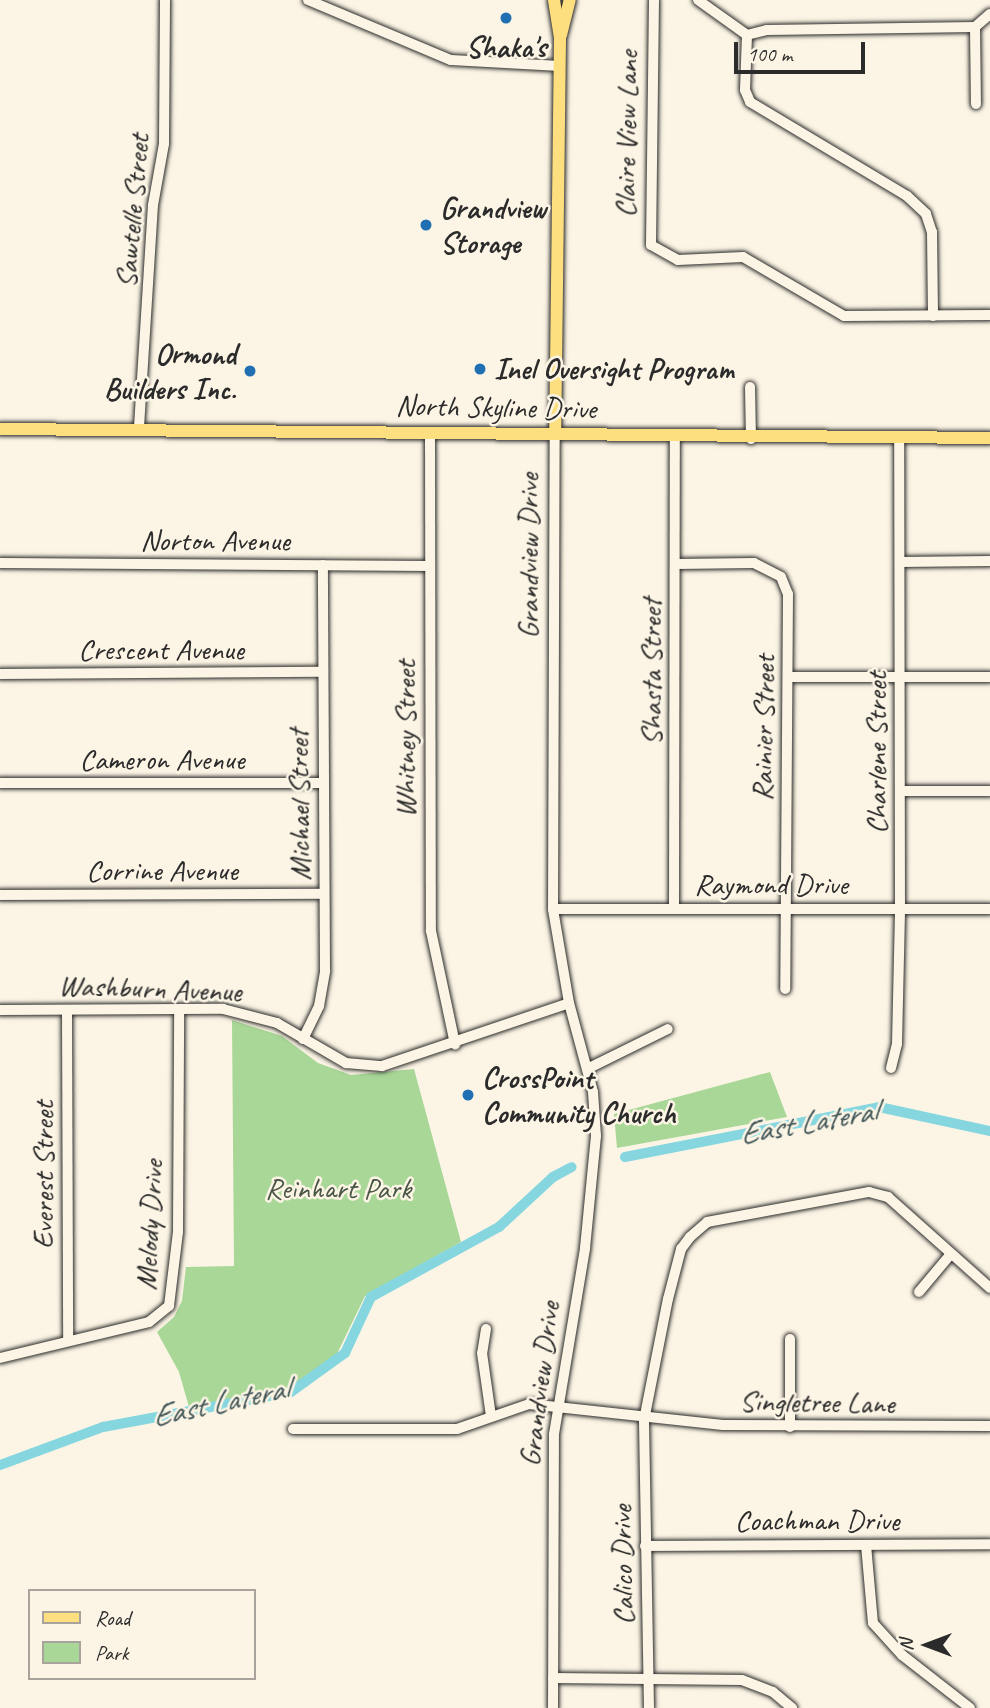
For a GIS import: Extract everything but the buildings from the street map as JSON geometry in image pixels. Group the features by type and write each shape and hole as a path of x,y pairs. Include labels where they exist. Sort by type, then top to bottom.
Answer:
{"main road":[{"name":"Grandview Drive","path":"554,0 561,39"},
{"name":"Grandview Drive","path":"555,434 560,66 561,39 570,0"},
{"name":"North Skyline Drive","path":"0,429 139,427 751,439 990,438"}],"street":[{"name":"Sawtelle Street","path":"139,427 153,205 165,122 165,0"},
{"path":"308,0 450,60 560,66"},
{"name":"Claire View Lane","path":"654,0 651,245 678,260 743,257 844,316 990,315"},
{"path":"698,0 747,35 767,30 975,27 990,13"},
{"path":"975,27 976,104"},
{"path":"747,35 745,90 750,102 907,196 926,214 932,232 933,316"},
{"path":"750,387 751,439"},
{"name":"Whitney Street","path":"430,432 432,931 437,978 455,1044"},
{"name":"Grandview Drive","path":"553,1708 556,1407 592,1187 596,1129 587,1069 569,1003 553,909 555,434"},
{"name":"Shasta Street","path":"674,908 675,437"},
{"name":"Charlene Street","path":"891,1068 897,1044 900,909 899,437"},
{"path":"900,562 990,561"},
{"name":"Rainier Street","path":"676,564 754,563 781,577 788,594 785,989"},
{"name":"Norton Avenue","path":"0,564 430,566"},
{"name":"Michael Street","path":"303,1040 324,986 321,672 323,565"},
{"name":"Crescent Avenue","path":"0,674 321,672"},
{"path":"789,677 990,677"},
{"name":"Cameron Avenue","path":"0,783 323,783"},
{"path":"900,791 990,791"},
{"name":"Corrine Avenue","path":"0,895 324,894"},
{"name":"Raymond Drive","path":"553,909 990,909"},
{"name":"Washburn Avenue","path":"0,1010 179,1009 245,1013 330,1056 366,1066 397,1064 569,1003"},
{"name":"Melody Drive","path":"0,1358 149,1322 173,1297 179,1009"},
{"name":"Everest Street","path":"67,1010 68,1340"},
{"path":"587,1069 668,1029"},
{"name":"Calico Drive","path":"649,1708 644,1420 681,1249 707,1222 869,1192 888,1197 990,1288"},
{"path":"919,1292 950,1255"},
{"path":"486,1329 482,1353 491,1416"},
{"path":"789,1427 790,1339"},
{"name":"Singletree Lane","path":"293,1429 457,1429 529,1404 644,1420 789,1427 990,1426"},
{"name":"Coachman Drive","path":"645,1546 990,1544"},
{"path":"866,1545 873,1623 902,1655 970,1708"},
{"path":"553,1678 742,1680 773,1692 792,1708"}],"green space":[{"name":"Reinhart Park","path":"232,1020 282,1036 318,1063 351,1075 414,1069 461,1242 365,1296 334,1360 304,1385 189,1407 179,1372 157,1332 174,1317 182,1301 186,1267 234,1266"},
{"path":"770,1072 787,1117 617,1148 614,1114"}],"waterway":[{"name":"East Lateral","path":"625,1157 879,1107 990,1131"},
{"name":"East Lateral","path":"0,1465 103,1427 291,1392 345,1353 371,1297 499,1227 553,1177 572,1167"}],"place":[{"name":"Shaka's","path":"506,18"},
{"name":"Grandview Storage","path":"426,225"},
{"name":"Inel Oversight Program","path":"480,369"},
{"name":"Ormond Builders Inc.","path":"250,371"},
{"name":"CrossPoint Community Church","path":"468,1095"}]}
